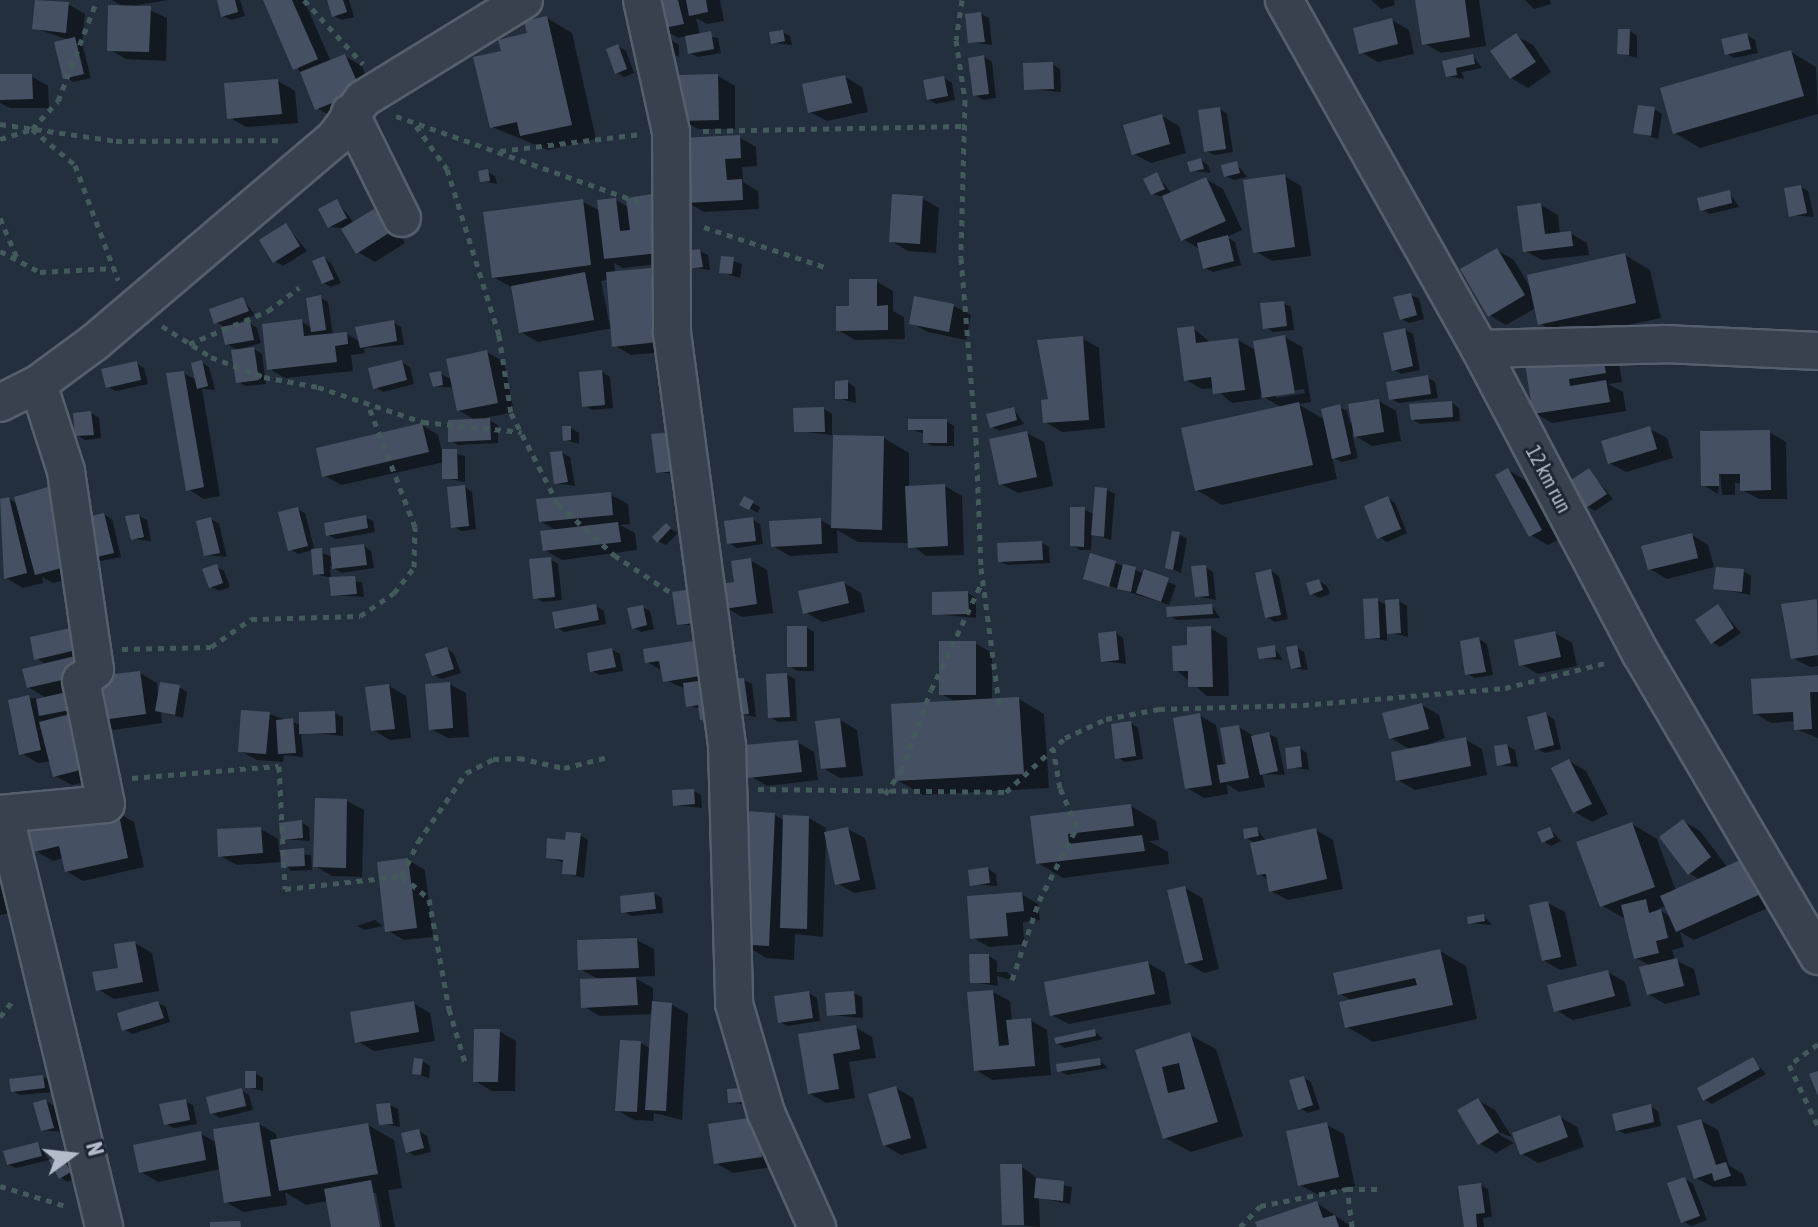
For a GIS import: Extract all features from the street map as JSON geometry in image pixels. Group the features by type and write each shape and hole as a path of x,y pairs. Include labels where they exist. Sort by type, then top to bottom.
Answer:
{"street":[{"path":"0,403 38,384 135,308 359,108 524,0"},
{"path":"642,0 671,132 675,377 730,787 729,953 734,1004 766,1113 817,1227"},
{"name":"12 km run","path":"1284,0 1480,349 1641,654 1818,956"},
{"path":"359,108 402,218"},
{"path":"1480,349 1665,344 1818,351"},
{"path":"38,384 66,471 95,670 81,681 106,804 3,815 103,1222"}],"path":[{"path":"0,139 32,129 58,101 97,0"},
{"path":"304,0 359,108"},
{"path":"962,0 956,40 964,126 961,258 983,581 1000,710"},
{"path":"0,124 116,141 359,108 499,151 825,267"},
{"path":"416,126 447,169 477,254 499,335 511,413 558,504 660,589 707,610"},
{"path":"499,151 671,132 964,126"},
{"path":"32,129 75,165 115,268 135,308 188,344 264,377 318,387 369,407 423,422 521,432"},
{"path":"0,218 18,261"},
{"path":"0,251 40,272 115,268"},
{"path":"188,344 268,311 299,288"},
{"path":"93,649 211,647 251,619 360,616 394,593 414,567 415,527 369,407"},
{"path":"885,795 901,771 931,690 983,581"},
{"path":"730,787 885,795 1006,792 1053,748 1106,719 1159,709 1303,705 1505,688 1641,654"},
{"path":"1012,980 1039,901 1077,827 1060,788 1053,748"},
{"path":"402,876 418,842 466,773 493,759 519,758 564,768 608,757"},
{"path":"99,780 279,766 285,889 402,876 429,899 449,1009 466,1066"},
{"path":"1818,1044 1789,1065 1818,1126"},
{"path":"0,1186 103,1222"},
{"path":"1347,1189 1352,1227"},
{"path":"1240,1227 1260,1206 1347,1189 1381,1189"}],"building":[{"path":"35,0 69,2 66,33 32,29"},
{"path":"217,0 235,0 238,12 221,17"},
{"path":"263,0 292,0 318,59 293,70"},
{"path":"327,0 343,0 347,12 332,17"},
{"path":"652,0 678,0 684,24 659,29"},
{"path":"686,0 706,0 708,12 689,16"},
{"path":"1415,0 1465,0 1470,37 1422,45"},
{"path":"108,5 151,6 149,52 107,51"},
{"path":"981,12 985,42 968,43 965,14"},
{"path":"547,16 572,125 520,136 517,122 490,128 473,57 501,51 498,40 527,33 524,21"},
{"path":"1392,18 1398,44 1359,54 1353,28"},
{"path":"1618,29 1630,29 1629,55 1617,54"},
{"path":"783,30 785,41 771,44 769,32"},
{"path":"711,31 714,49 688,54 685,36"},
{"path":"1516,33 1536,62 1510,79 1490,51"},
{"path":"1747,33 1751,49 1725,55 1721,39"},
{"path":"75,37 84,74 63,79 54,42"},
{"path":"618,44 627,69 615,74 606,49"},
{"path":"1791,50 1804,96 1673,134 1660,88"},
{"path":"345,54 361,91 315,110 300,72"},
{"path":"1473,54 1475,64 1456,68 1457,75 1446,77 1442,61"},
{"path":"984,55 989,94 973,96 968,58"},
{"path":"1053,62 1054,89 1024,90 1023,63"},
{"path":"0,74 32,74 33,99 0,100"},
{"path":"718,74 719,120 679,121 678,75"},
{"path":"845,75 852,103 808,113 802,84"},
{"path":"944,76 948,96 927,100 923,80"},
{"path":"278,79 282,114 227,119 224,83"},
{"path":"1638,105 1655,107 1651,136 1633,133"},
{"path":"1220,107 1226,149 1204,152 1198,110"},
{"path":"1162,114 1170,144 1132,155 1123,125"},
{"path":"740,135 741,158 725,159 727,180 742,179 743,200 685,203 682,138"},
{"path":"1201,158 1204,169 1190,172 1187,162"},
{"path":"1237,161 1240,173 1224,177 1221,165"},
{"path":"488,169 490,181 480,182 478,171"},
{"path":"1157,172 1165,189 1151,195 1143,179"},
{"path":"1285,174 1295,247 1253,253 1243,180"},
{"path":"1206,177 1226,221 1181,241 1162,196"},
{"path":"1801,185 1807,213 1789,217 1784,188"},
{"path":"1730,190 1732,203 1700,211 1697,198"},
{"path":"652,194 658,253 604,259 597,200 616,198 620,231 630,230 626,198"},
{"path":"892,194 923,196 920,244 889,242"},
{"path":"337,199 347,218 328,228 318,209"},
{"path":"583,199 591,265 492,278 483,212"},
{"path":"1541,203 1545,234 1571,231 1573,246 1523,252 1517,206"},
{"path":"374,209 389,233 356,254 341,229"},
{"path":"286,223 300,246 273,263 259,240"},
{"path":"1228,235 1234,261 1203,269 1197,243"},
{"path":"1497,248 1525,295 1488,317 1460,269"},
{"path":"700,249 703,267 686,269 684,251"},
{"path":"1625,253 1636,303 1538,325 1527,275"},
{"path":"324,256 334,279 322,284 312,261"},
{"path":"721,256 734,257 732,274 719,273"},
{"path":"651,268 658,342 612,347 606,272"},
{"path":"585,272 594,320 519,333 511,286"},
{"path":"849,279 877,279 877,306 888,305 888,330 836,331 836,306 849,306"},
{"path":"1411,293 1417,315 1400,320 1393,297"},
{"path":"321,295 326,330 311,332 306,298"},
{"path":"914,296 954,304 949,332 909,324"},
{"path":"243,297 249,311 214,324 209,309"},
{"path":"1284,301 1287,326 1263,329 1260,303"},
{"path":"302,319 304,336 347,332 348,344 335,346 337,362 267,370 262,324"},
{"path":"394,320 397,341 360,348 355,327"},
{"path":"250,321 254,340 225,345 221,327"},
{"path":"1194,326 1196,343 1238,338 1245,390 1213,394 1211,377 1184,381 1177,328"},
{"path":"1405,328 1413,366 1392,371 1383,333"},
{"path":"1285,335 1295,393 1262,398 1253,341"},
{"path":"1083,336 1089,420 1043,423 1041,400 1048,399 1037,340"},
{"path":"254,347 259,380 236,383 231,350"},
{"path":"487,350 498,403 457,411 446,359"},
{"path":"1602,352 1606,373 1569,379 1570,386 1606,380 1610,402 1533,414 1525,364"},
{"path":"202,360 208,386 197,389 191,363"},
{"path":"402,360 407,380 373,389 368,368"},
{"path":"137,361 141,380 106,388 101,369"},
{"path":"602,370 605,405 582,407 579,372"},
{"path":"184,371 204,487 186,491 166,373"},
{"path":"441,371 443,385 433,387 429,373"},
{"path":"1428,375 1431,394 1389,400 1386,382"},
{"path":"848,380 848,399 835,399 835,381"},
{"path":"1379,399 1384,432 1354,437 1348,404"},
{"path":"1452,401 1453,417 1411,420 1409,404"},
{"path":"1299,402 1313,465 1195,491 1181,428"},
{"path":"1340,404 1351,454 1332,459 1321,409"},
{"path":"824,407 825,432 794,432 793,408"},
{"path":"1014,407 1017,420 990,428 986,414"},
{"path":"91,411 94,435 75,436 73,413"},
{"path":"490,418 491,440 448,442 448,420"},
{"path":"908,419 947,419 947,443 923,443 923,430 908,430"},
{"path":"422,423 429,452 322,477 316,448"},
{"path":"562,426 571,426 571,440 563,441"},
{"path":"1650,426 1657,449 1608,464 1601,441"},
{"path":"1770,430 1771,490 1740,491 1740,474 1719,474 1719,486 1701,486 1700,431"},
{"path":"1027,431 1037,477 999,485 989,439"},
{"path":"672,432 676,471 656,473 651,434"},
{"path":"833,435 884,436 882,530 831,528"},
{"path":"442,449 457,449 458,479 442,479"},
{"path":"562,451 568,482 554,484 550,452"},
{"path":"1508,468 1542,530 1529,537 1495,475"},
{"path":"1589,468 1607,494 1586,508 1568,482"},
{"path":"58,484 69,566 35,575 14,497"},
{"path":"945,484 948,546 908,548 905,486"},
{"path":"465,485 469,526 451,528 447,487"},
{"path":"1095,487 1107,488 1104,537 1091,535"},
{"path":"611,492 613,515 539,522 536,499"},
{"path":"744,496 754,501 749,510 739,505"},
{"path":"1388,496 1401,529 1377,539 1364,506"},
{"path":"9,497 27,573 4,579 0,499"},
{"path":"298,507 308,546 288,551 278,512"},
{"path":"1070,507 1085,507 1084,547 1070,546"},
{"path":"104,513 114,553 92,558 82,518"},
{"path":"139,514 144,537 131,540 125,516"},
{"path":"366,515 368,528 326,536 324,523"},
{"path":"211,517 220,553 204,556 196,521"},
{"path":"753,517 756,541 727,544 724,521"},
{"path":"821,518 822,544 771,547 769,521"},
{"path":"618,522 621,542 543,551 540,531"},
{"path":"666,523 671,528 657,543 652,537"},
{"path":"1172,531 1180,532 1173,570 1165,568"},
{"path":"1692,533 1698,558 1648,570 1641,546"},
{"path":"1042,541 1043,560 998,562 997,543"},
{"path":"364,544 367,565 332,569 330,548"},
{"path":"322,548 324,574 313,575 311,549"},
{"path":"1090,553 1116,561 1109,587 1083,579"},
{"path":"551,557 555,597 533,599 529,559"},
{"path":"751,558 757,604 724,609 720,584 734,582 731,561"},
{"path":"217,564 223,583 209,588 202,569"},
{"path":"1123,564 1136,567 1131,592 1117,589"},
{"path":"1206,565 1209,596 1195,597 1191,566"},
{"path":"1716,567 1744,569 1742,592 1713,589"},
{"path":"1144,569 1169,578 1161,602 1136,593"},
{"path":"1271,569 1281,615 1265,618 1255,573"},
{"path":"355,576 357,594 331,596 329,577"},
{"path":"1319,579 1323,590 1310,595 1306,583"},
{"path":"844,581 849,603 803,614 798,591"},
{"path":"691,589 696,623 677,625 672,592"},
{"path":"968,591 969,614 932,615 932,592"},
{"path":"1378,598 1380,638 1365,639 1363,599"},
{"path":"1399,599 1401,633 1387,634 1385,600"},
{"path":"1817,599 1818,655 1791,659 1781,604"},
{"path":"596,604 599,620 555,629 552,612"},
{"path":"1212,604 1213,614 1167,617 1166,607"},
{"path":"1718,604 1734,628 1711,644 1695,620"},
{"path":"643,605 647,625 632,629 627,608"},
{"path":"787,626 807,626 807,667 787,667"},
{"path":"1211,626 1213,687 1188,687 1188,671 1173,671 1172,646 1187,645 1187,627"},
{"path":"71,628 76,650 34,660 30,637"},
{"path":"1116,631 1119,660 1101,662 1098,633"},
{"path":"1555,631 1561,657 1519,666 1514,640"},
{"path":"1479,637 1486,672 1465,675 1460,641"},
{"path":"700,640 706,675 663,682 659,661 645,663 643,649"},
{"path":"939,641 976,641 976,695 939,695"},
{"path":"1275,645 1276,657 1259,659 1257,648"},
{"path":"1297,645 1301,667 1291,669 1286,647"},
{"path":"447,647 454,669 432,676 425,654"},
{"path":"612,648 616,667 590,672 587,653"},
{"path":"79,655 84,675 27,688 22,669"},
{"path":"140,671 146,714 95,721 89,677"},
{"path":"787,673 790,717 768,718 766,674"},
{"path":"1818,675 1818,692 1810,692 1812,729 1794,730 1793,712 1753,714 1751,679"},
{"path":"744,678 749,714 737,715 732,679"},
{"path":"706,680 712,719 700,720 698,705 686,707 683,683"},
{"path":"160,682 180,685 175,715 155,711"},
{"path":"450,682 453,728 429,730 425,684"},
{"path":"389,684 395,729 371,731 365,687"},
{"path":"71,691 75,709 39,716 36,699"},
{"path":"29,695 41,750 19,755 8,700"},
{"path":"1019,697 1024,774 895,781 891,704"},
{"path":"1422,703 1429,729 1389,739 1382,713"},
{"path":"241,710 270,712 266,754 238,752"},
{"path":"335,711 336,733 299,734 299,712"},
{"path":"1546,712 1554,745 1535,750 1527,717"},
{"path":"74,713 88,768 53,777 39,722"},
{"path":"1200,713 1212,785 1185,789 1173,718"},
{"path":"293,718 296,753 278,754 276,720"},
{"path":"840,718 846,767 821,769 815,721"},
{"path":"1131,721 1136,756 1115,759 1111,724"},
{"path":"1239,725 1249,778 1220,783 1217,765 1226,764 1220,728"},
{"path":"1269,732 1278,771 1260,775 1251,736"},
{"path":"1466,737 1471,766 1396,781 1391,752"},
{"path":"798,740 802,772 748,778 744,745"},
{"path":"1507,744 1511,763 1497,766 1494,746"},
{"path":"1300,746 1302,767 1287,769 1285,748"},
{"path":"1569,759 1592,804 1573,813 1551,768"},
{"path":"694,789 695,804 673,806 672,790"},
{"path":"315,798 347,799 346,868 313,867"},
{"path":"1131,804 1134,826 1068,834 1069,844 1142,835 1145,851 1036,864 1030,816"},
{"path":"118,810 128,858 65,872 59,846 34,852 29,830"},
{"path":"745,811 775,813 769,946 739,944"},
{"path":"783,815 809,816 807,929 780,928"},
{"path":"1683,819 1711,857 1688,875 1659,837"},
{"path":"302,820 303,838 281,840 279,823"},
{"path":"1632,822 1655,887 1600,907 1576,842"},
{"path":"261,827 263,853 218,857 217,829"},
{"path":"848,827 860,880 835,885 824,832"},
{"path":"1257,827 1259,836 1244,839 1243,829"},
{"path":"1550,827 1554,837 1542,843 1537,832"},
{"path":"1316,828 1327,879 1269,892 1266,874 1257,875 1250,843"},
{"path":"566,832 581,833 576,875 562,874 563,860 546,858 547,838 565,840"},
{"path":"304,848 305,866 281,867 280,850"},
{"path":"1747,857 1763,893 1676,932 1660,896"},
{"path":"408,858 417,928 385,932 377,862"},
{"path":"988,867 990,883 970,886 968,870"},
{"path":"1185,886 1203,960 1185,964 1167,890"},
{"path":"654,892 656,909 621,913 620,896"},
{"path":"1022,892 1024,911 1006,913 1008,936 970,939 967,896"},
{"path":"1646,899 1649,913 1661,909 1668,938 1656,941 1659,953 1634,959 1621,905"},
{"path":"1548,901 1561,957 1542,961 1529,905"},
{"path":"1484,914 1485,921 1468,924 1467,917"},
{"path":"637,938 639,968 578,970 577,940"},
{"path":"135,941 143,982 96,991 92,972 118,968 114,944"},
{"path":"1440,949 1453,1005 1345,1028 1339,1002 1417,985 1415,978 1338,995 1333,973"},
{"path":"969,954 989,954 990,983 970,983"},
{"path":"1677,958 1684,986 1647,995 1639,967"},
{"path":"1148,961 1155,994 1050,1016 1044,982"},
{"path":"1608,970 1615,996 1554,1012 1547,985"},
{"path":"636,977 638,1005 581,1008 580,979"},
{"path":"993,990 999,1046 1009,1045 1006,1020 1031,1018 1035,1066 974,1071 967,992"},
{"path":"809,991 813,1018 778,1023 774,996"},
{"path":"854,991 856,1014 827,1016 825,993"},
{"path":"158,1001 164,1018 122,1031 117,1013"},
{"path":"414,1001 419,1032 355,1043 350,1012"},
{"path":"652,1001 672,1003 666,1111 645,1110"},
{"path":"856,1025 860,1049 833,1054 839,1089 808,1094 798,1034"},
{"path":"474,1029 500,1029 498,1082 473,1082"},
{"path":"1095,1029 1096,1036 1056,1044 1054,1038"},
{"path":"1190,1032 1218,1122 1163,1139 1135,1050","holes":["1179,1063 1185,1089 1168,1093 1162,1067"]},
{"path":"620,1040 641,1041 637,1112 615,1111"},
{"path":"1753,1057 1760,1069 1703,1101 1697,1088"},
{"path":"414,1058 423,1059 421,1075 412,1074"},
{"path":"1100,1058 1101,1065 1057,1072 1056,1064"},
{"path":"245,1071 256,1071 256,1088 245,1088"},
{"path":"1818,1071 1818,1096 1809,1074"},
{"path":"43,1075 45,1088 11,1092 9,1079"},
{"path":"1304,1076 1313,1105 1298,1110 1289,1080"},
{"path":"896,1086 911,1138 883,1146 868,1094"},
{"path":"242,1088 246,1106 210,1114 206,1097"},
{"path":"742,1088 744,1102 728,1103 727,1089"},
{"path":"1478,1098 1499,1132 1478,1145 1457,1110"},
{"path":"46,1099 54,1128 41,1131 33,1103"},
{"path":"186,1099 190,1120 164,1125 159,1104"},
{"path":"390,1103 393,1124 379,1125 376,1104"},
{"path":"1651,1104 1654,1122 1616,1131 1612,1114"},
{"path":"1560,1115 1568,1137 1520,1155 1512,1133"},
{"path":"755,1117 762,1157 714,1164 708,1124"},
{"path":"1701,1119 1716,1165 1726,1162 1731,1176 1714,1181 1712,1173 1694,1179 1677,1126"},
{"path":"259,1122 271,1196 224,1203 213,1129"},
{"path":"1327,1122 1339,1177 1298,1186 1286,1131"},
{"path":"368,1123 378,1174 279,1191 270,1140"},
{"path":"419,1129 424,1148 406,1153 401,1133"},
{"path":"201,1131 206,1160 139,1173 133,1145"},
{"path":"38,1142 42,1156 7,1165 3,1151"},
{"path":"61,1154 71,1172 59,1179 49,1160"},
{"path":"1000,1164 1022,1164 1024,1225 1002,1225"},
{"path":"1685,1177 1700,1216 1681,1223 1667,1183"},
{"path":"1036,1178 1064,1181 1063,1201 1034,1198"},
{"path":"371,1180 380,1227 331,1227 324,1189"},
{"path":"1481,1183 1485,1213 1476,1214 1477,1227 1464,1227 1458,1186"},
{"path":"1317,1201 1323,1218 1335,1215 1339,1227 1257,1227 1255,1222"},
{"path":"240,1221 241,1227 210,1227 210,1222"}]}
